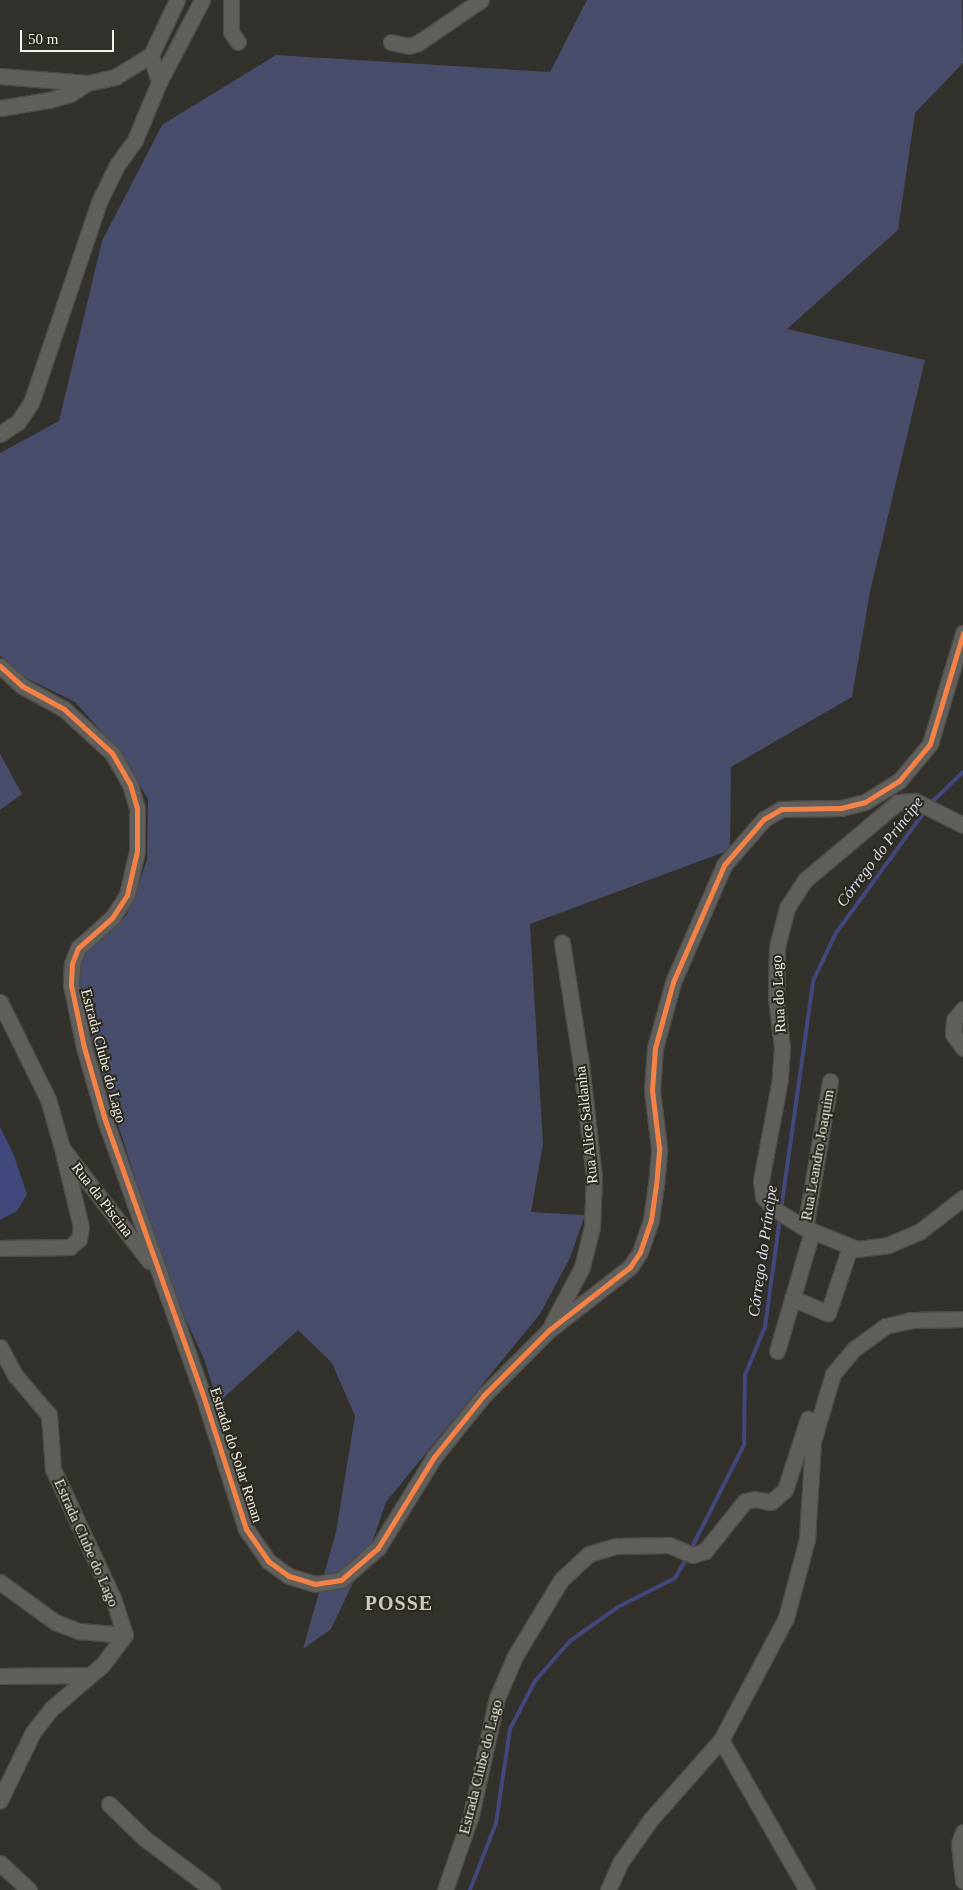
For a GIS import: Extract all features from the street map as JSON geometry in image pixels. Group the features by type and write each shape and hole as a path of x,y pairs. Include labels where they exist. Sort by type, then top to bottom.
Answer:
{"street":[{"path":"0,108 56,98 88,83 114,77 151,55 177,0"},
{"path":"0,434 18,422 31,403 99,202 117,165 135,140 159,82 202,0"},
{"path":"231,0 230,24 238,42"},
{"path":"391,42 409,46 418,44 480,0"},
{"path":"151,55 159,82"},
{"path":"0,76 88,83"},
{"name":"Estrada do Solar Renan","path":"144,1231 202,1392 246,1529 268,1561 289,1576 315,1584 341,1580 378,1548 434,1457 484,1395 549,1330 630,1266 640,1252 651,1220 659,1148 652,1090 655,1048 673,982 724,865 764,819 781,809 841,808 865,802 899,781 930,744 963,633"},
{"name":"Estrada Clube do Lago","path":"0,666 22,686 64,709 112,753 130,784 137,808 137,851 127,894 112,918 78,948 72,964 71,985 84,1047 105,1120 144,1231"},
{"name":"Rua do Lago","path":"808,1229 782,1213 763,1197 761,1181 780,1079 782,1047 776,998 777,946 787,908 806,880 881,813 898,802 915,801 963,826"},
{"name":"Rua Alice Saldanha","path":"549,1330 582,1267 592,1227 594,1177 581,1064 562,942"},
{"name":"Rua da Piscina","path":"0,1002 48,1099 82,1227 78,1239 70,1247 0,1248"},
{"path":"963,1009 954,1020 953,1034 963,1048"},
{"name":"Rua Leandro Joaquim","path":"776,1351 792,1298 808,1229 830,1081"},
{"name":"Rua da Piscina","path":"62,1148 161,1276"},
{"path":"808,1229 857,1249 888,1245 919,1232 963,1198"},
{"path":"792,1298 828,1313 850,1247"},
{"path":"608,1890 620,1863 651,1820 721,1740 786,1618 807,1539 813,1441 825,1393 833,1374 854,1349 886,1326 911,1320 963,1319"},
{"name":"Estrada Clube do Lago","path":"0,1347 15,1376 49,1416 53,1468 113,1598 125,1635"},
{"name":"Estrada Clube do Lago","path":"444,1890 471,1815 498,1698 515,1656 560,1580 589,1554 616,1546 669,1545 687,1553 705,1551 745,1502 755,1499 771,1502 785,1490 810,1412 825,1393"},
{"path":"0,1582 55,1622 79,1631 125,1635"},
{"path":"0,1800 32,1732 51,1710 90,1675 125,1635"},
{"path":"0,1676 90,1675"},
{"path":"721,1740 807,1890"},
{"path":"109,1804 144,1838 213,1890"},
{"path":"963,1832 959,1843 963,1881"},
{"path":"0,1863 29,1890"}],"shaded area":[{"path":"587,0 962,0 963,63 915,113 898,230 787,329 925,360 870,592 852,697 731,767 730,850 530,924 543,1144 531,1212 585,1215 570,1258 540,1314 386,1502 372,1543 331,1629 303,1649 336,1532 355,1416 332,1363 298,1330 218,1403 204,1359 169,1283 74,988 79,958 127,915 147,860 148,799 116,748 75,702 20,675 0,655 0,453 59,421 102,241 162,125 276,55 550,72"},
{"path":"0,754 22,794 0,810"}],"water":[{"path":"0,1127 13,1153 27,1194 17,1211 0,1220"}],"waterway":[{"name":"Córrego do Príncipe","path":"929,805 963,772"},
{"name":"Córrego do Príncipe","path":"781,1210 813,981 836,933 925,811"},
{"name":"Córrego do Príncipe","path":"691,1549 744,1445 745,1375 765,1327 780,1217"},
{"name":"Córrego do Príncipe","path":"470,1890 496,1823 510,1729 535,1681 570,1641 618,1607 675,1578 687,1558"}],"cycle path":[{"path":"0,666 22,686 64,709 112,753 130,784 137,808 137,851 127,895 112,918 78,948 72,964 71,985 84,1047 105,1120 202,1392 246,1529 268,1561 289,1576 315,1584 341,1580 378,1548 434,1457 484,1395 549,1330 630,1267 640,1252 651,1220 656,1186 659,1148 652,1090 655,1048 673,982 724,865 764,819 781,809 841,808 865,802 899,781 930,744 963,633"}],"district":[{"name":"POSSE","path":"399,1603"}]}
